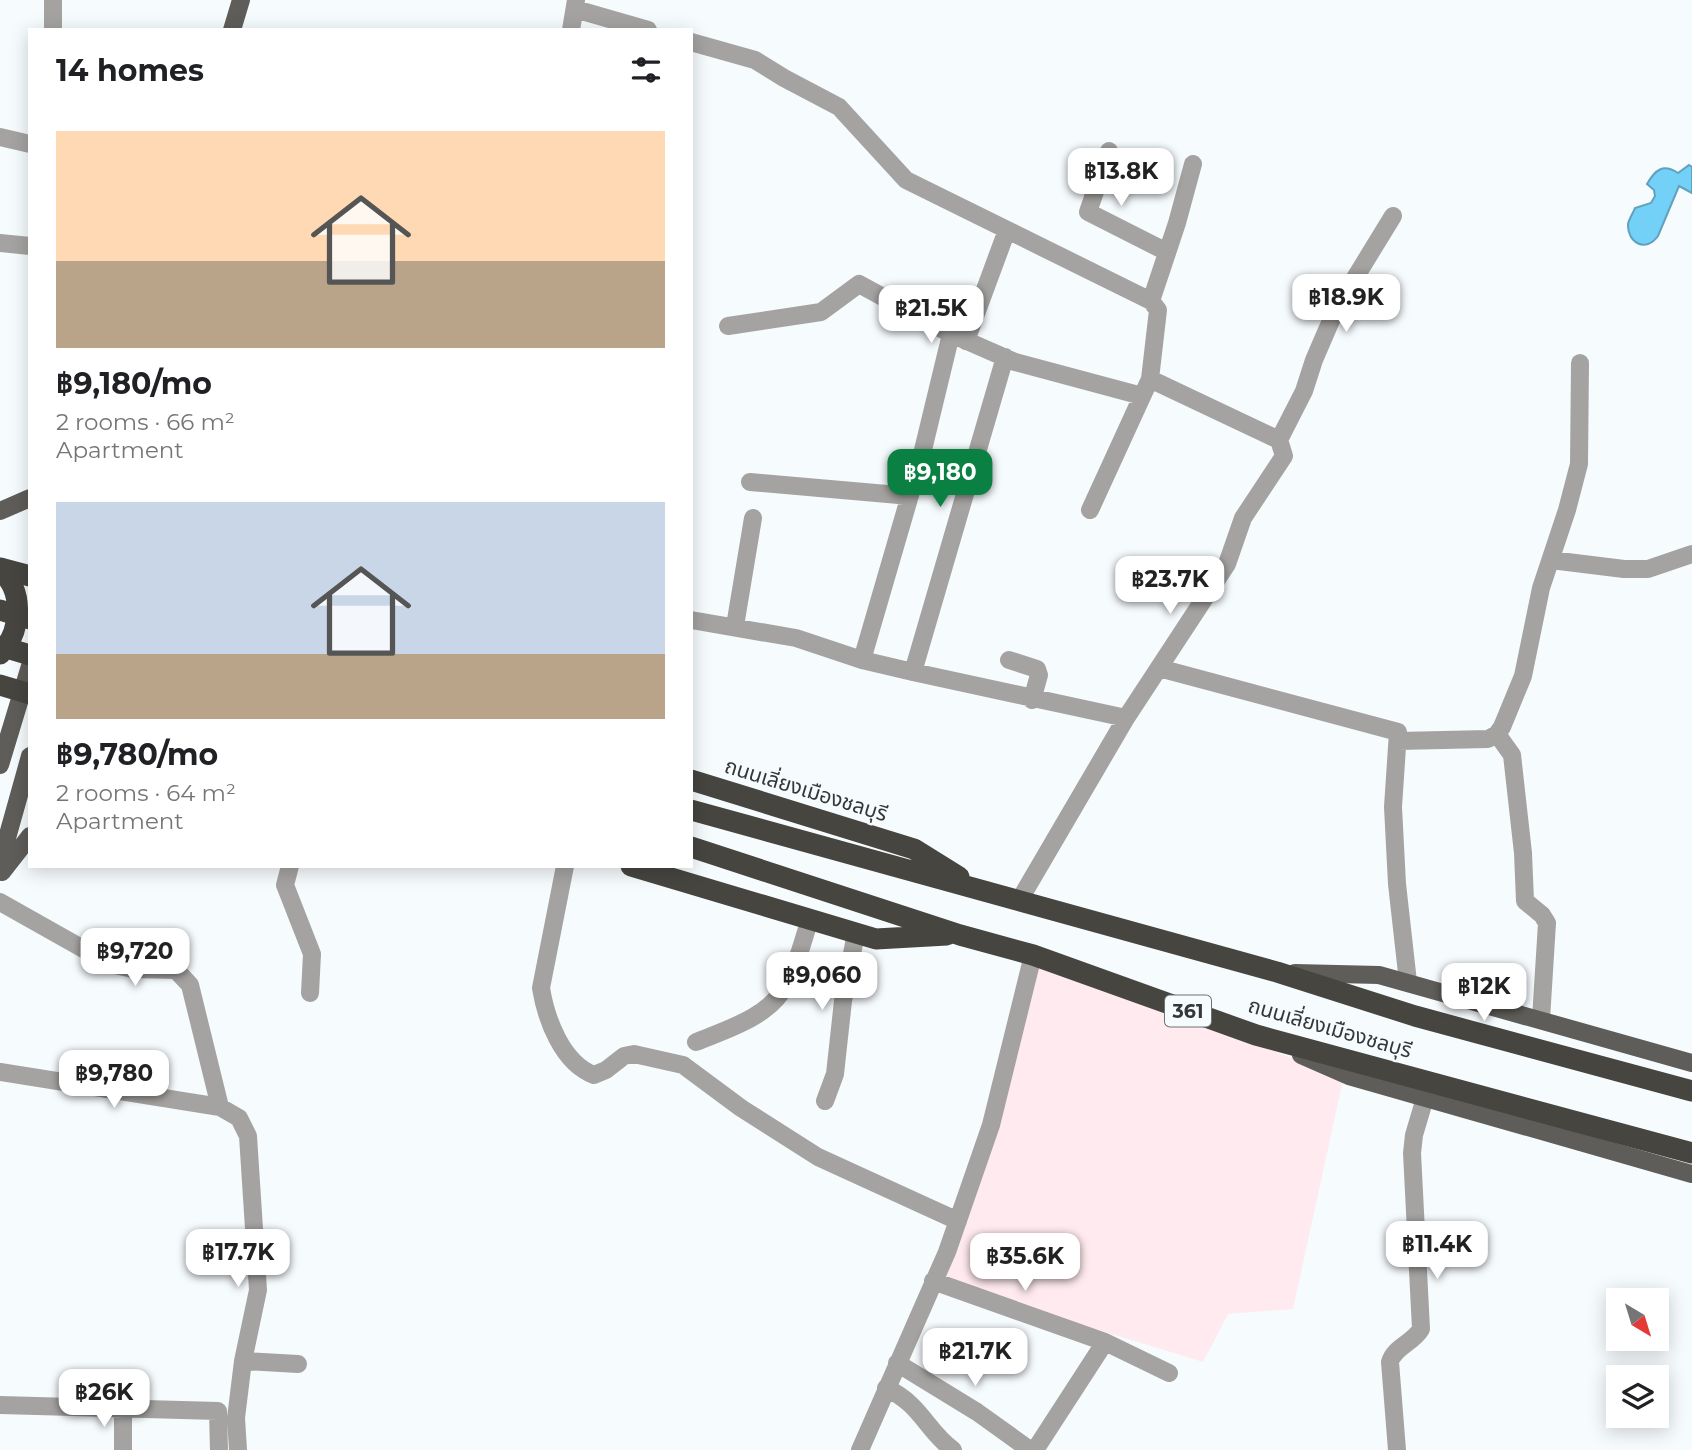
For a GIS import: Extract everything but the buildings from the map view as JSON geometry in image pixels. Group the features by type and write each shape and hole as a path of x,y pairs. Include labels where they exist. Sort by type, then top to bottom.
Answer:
{"highway":[{"path":"0,568 28,575"},
{"path":"0,568 13,587 18,609 15,631 0,654"},
{"path":"0,610 28,618"},
{"path":"0,646 28,654"},
{"path":"0,685 25,693"},
{"name":"ถนนเลี่ยงเมืองชลบุรี","path":"693,781 914,849 979,890"},
{"name":"ถนนเลี่ยงเมืองชลบุรี","path":"693,811 1278,972 1415,1016 1692,1091"},
{"name":"ถนนเลี่ยงเมืองชลบุรี","path":"693,848 960,935 1033,955 1256,1035 1692,1153"},
{"name":"ถนนเลี่ยงเมืองชลบุรี","path":"638,868 876,939 960,935"}],"main road":[{"path":"233,28 241,0"},
{"path":"0,511 28,499"},
{"path":"0,765 25,693"},
{"path":"0,863 28,763"},
{"path":"0,875 28,839"},
{"path":"1278,972 1379,975 1692,1063"},
{"name":"361","path":"1256,1035 1349,1076 1692,1174"}],"street":[{"path":"52,0 53,28"},
{"path":"571,28 576,5 642,28"},
{"path":"693,43 755,60 839,107 906,180 1151,301 1158,310 1150,379 1090,510"},
{"path":"0,137 28,144"},
{"path":"1109,151 1088,212 1167,252"},
{"path":"1151,301 1193,164"},
{"path":"1019,901 1126,718 1227,564 1243,518 1284,456 1279,440 1304,391 1336,309 1393,216"},
{"path":"862,660 959,337 1007,230"},
{"path":"0,243 28,246"},
{"path":"728,326 821,312 859,284 959,337 1004,357 1142,396"},
{"path":"913,672 1004,357"},
{"path":"1398,741 1468,741 1488,739 1497,734 1524,676 1541,588 1579,464 1580,363"},
{"path":"1150,379 1279,440"},
{"path":"750,482 910,496"},
{"path":"735,626 753,518"},
{"path":"1551,560 1624,569 1648,569 1692,554"},
{"path":"693,620 796,638 862,660 1032,700 1126,718"},
{"path":"1009,660 1038,669 1039,675 1032,700"},
{"path":"1159,668 1398,732 1393,807 1397,884 1408,982"},
{"path":"1497,734 1512,755 1523,853 1525,901 1542,915 1547,923 1541,1019"},
{"path":"289,868 285,884 312,954 310,993"},
{"path":"565,868 541,988 544,1008 558,1039 574,1063 594,1075 606,1070 624,1056 634,1054 683,1065 741,1108 818,1157 958,1221"},
{"path":"0,902 110,964 133,969 176,970 190,985 220,1107"},
{"path":"696,1042 745,1021 774,1001 786,985 810,919"},
{"path":"825,1101 835,1074 843,1001 856,933"},
{"path":"860,1450 958,1221 991,1125 1033,955"},
{"path":"0,1072 220,1107 239,1118 248,1136 258,1290 243,1361 236,1418 238,1450"},
{"path":"1397,1450 1390,1362 1394,1353 1413,1339 1421,1329 1412,1153 1414,1135 1425,1097"},
{"path":"933,1281 1105,1342 1169,1373"},
{"path":"897,1363 977,1412 1032,1450 1105,1342"},
{"path":"243,1361 298,1364"},
{"path":"886,1388 903,1396 913,1405 953,1450"},
{"path":"0,1405 218,1411 219,1450"},
{"path":"122,1450 123,1408"}],"shaded area":[{"path":"1024,959 1131,991 1343,1080 1293,1309 1228,1314 1203,1362 943,1282"}],"water":[{"path":"1689,165 1692,167 1692,193 1679,186 1658,236 1648,244 1638,244 1631,236 1628,224 1635,208 1651,203 1655,196 1654,190 1647,184 1650,179 1664,168 1678,173"}]}
